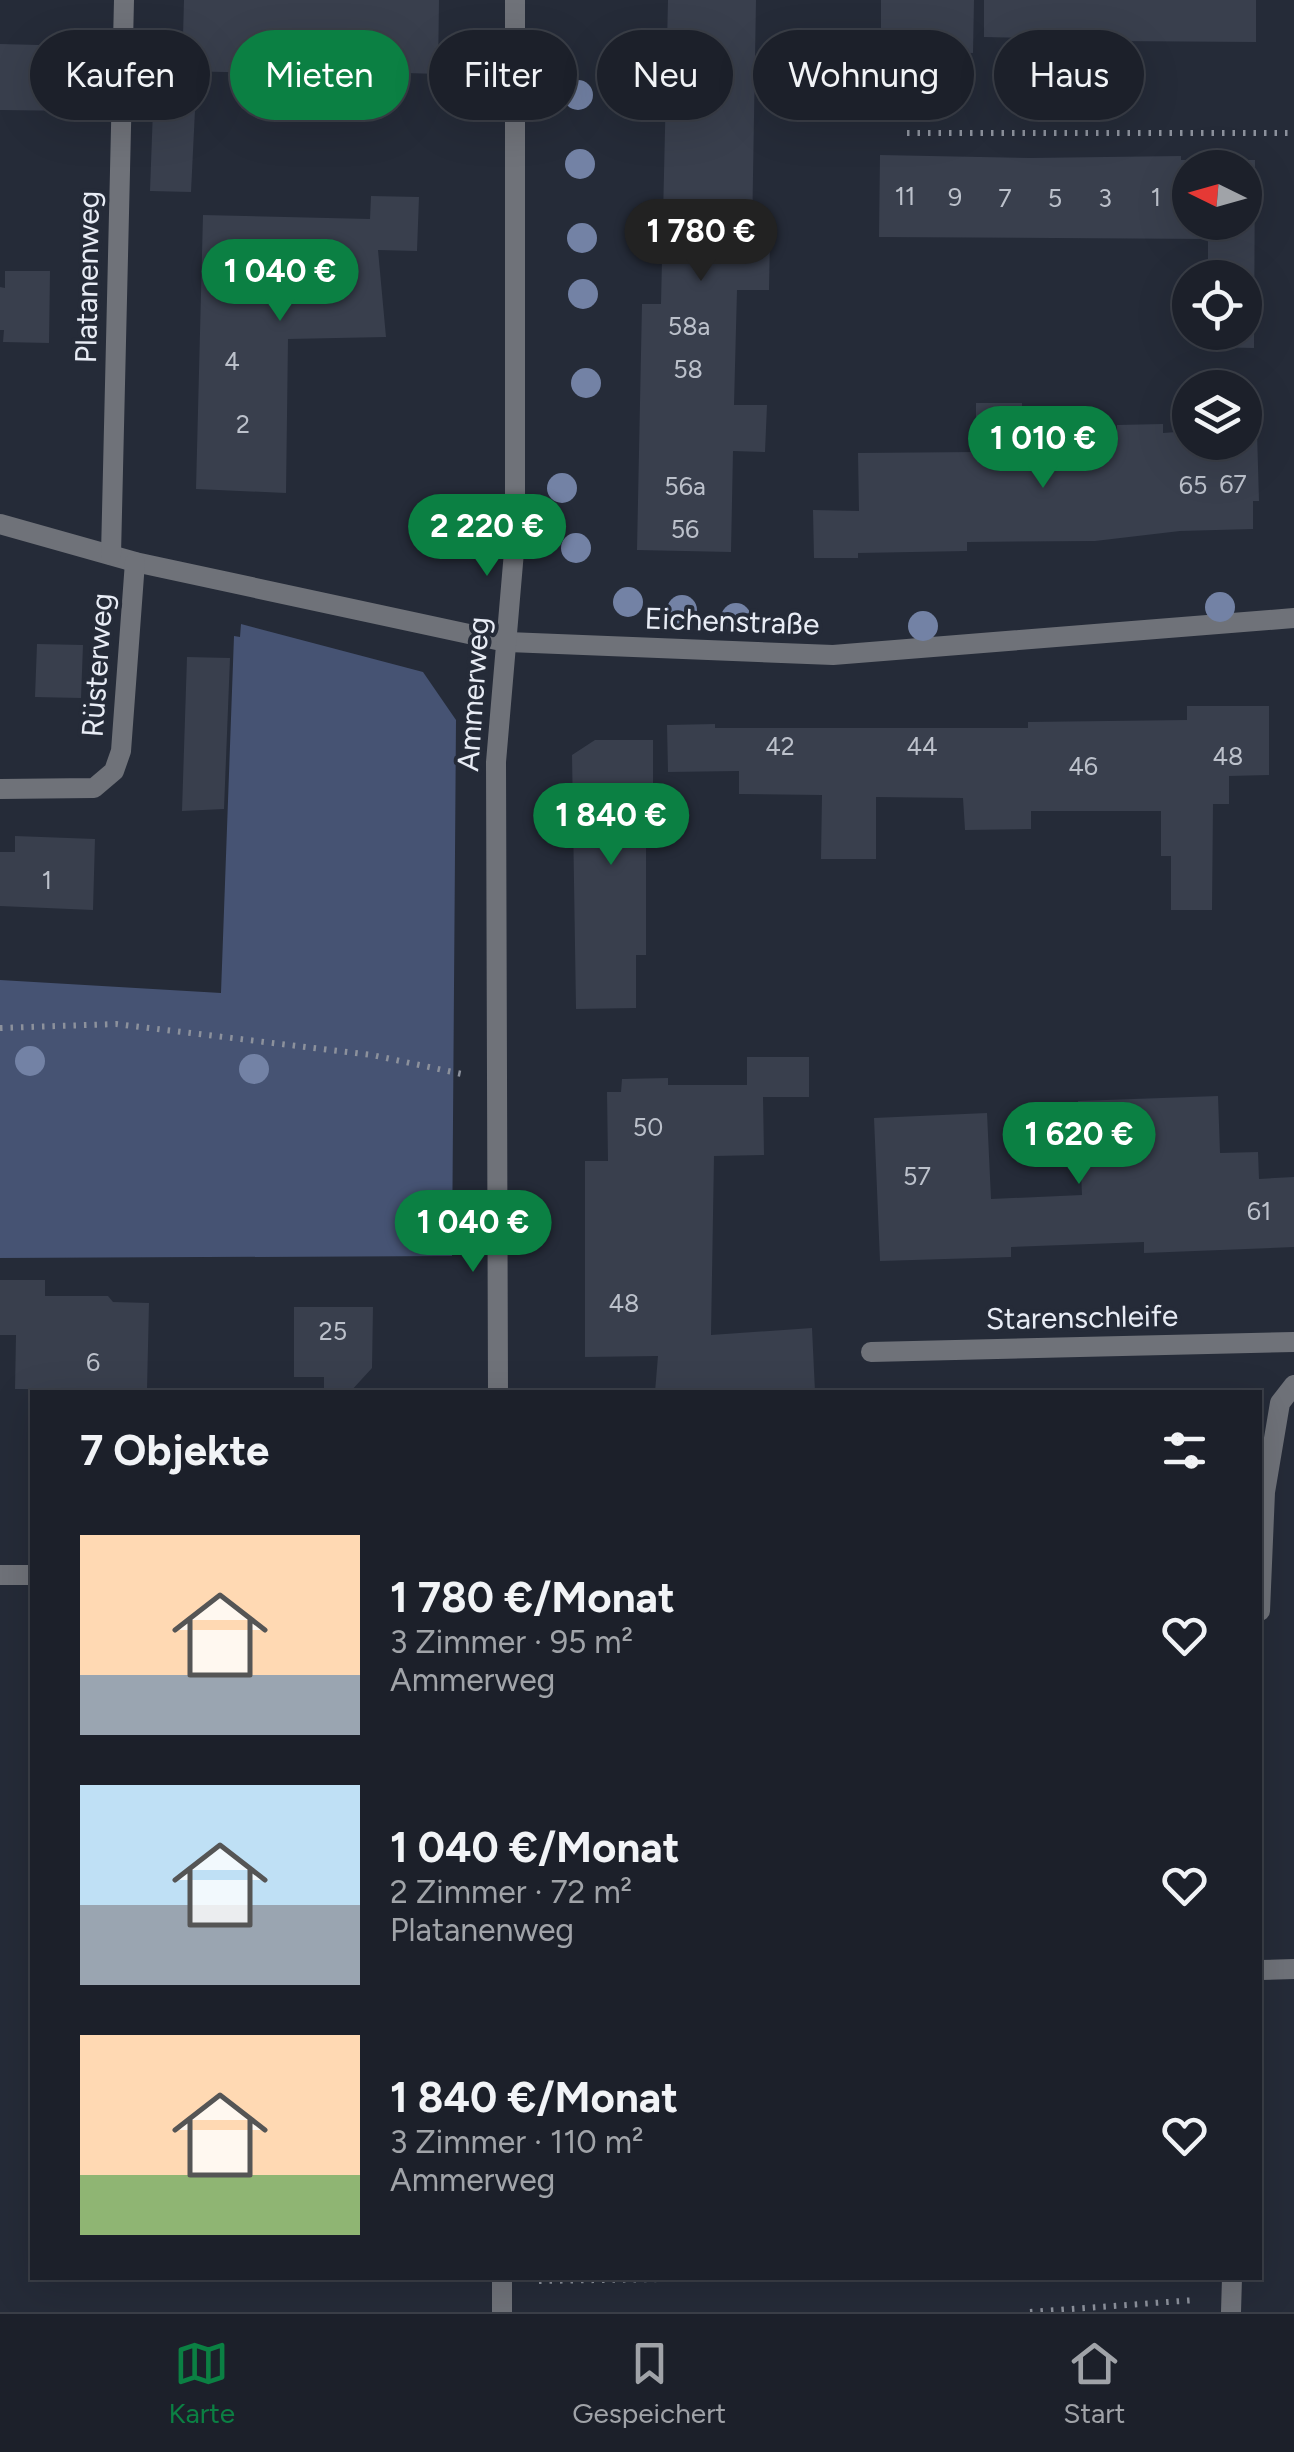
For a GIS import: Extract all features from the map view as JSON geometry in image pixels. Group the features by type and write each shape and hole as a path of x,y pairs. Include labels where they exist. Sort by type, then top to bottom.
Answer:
{"street":[{"name":"Platanenweg","path":"110,554 124,0"},
{"name":"Ammerweg","path":"498,1390 496,762 515,540 516,0"},
{"name":"Eichenstraße","path":"0,524 135,562 506,642 833,655 1294,618"},
{"name":"Rüsterweg","path":"0,789 94,788 114,771 121,751 135,562"},
{"name":"Starenschleife","path":"871,1352 1294,1342"},
{"path":"1262,1564 1265,1492 1280,1403 1294,1385"},
{"path":"0,1575 30,1575"},
{"path":"1262,1970 1294,1969"},
{"path":"502,2280 502,2312"}],"path":[{"path":"907,133 1294,133"},
{"path":"0,1028 116,1024 372,1055 498,1080"},
{"path":"1030,2312 1232,2296"}],"shaded area":[{"path":"241,624 423,672 456,720 452,1256 0,1258 0,980 221,993 234,636 240,637"}],"building":[{"path":"184,0 439,0 439,30 429,30 429,74 409,73 409,30 230,30 230,72 210,72 210,30 183,30"},
{"path":"668,0 756,0 752,235 770,236 769,290 737,290 734,405 767,405 765,452 733,451 731,552 637,550 642,304 661,304 665,120 733,120 733,30 667,30"},
{"path":"881,0 974,0 973,30 881,30"},
{"path":"984,0 1256,0 1256,42 1144,41 1144,30 994,30 994,37 984,37"},
{"path":"0,44 30,45 30,110 0,110"},
{"path":"153,120 195,120 191,192 150,191"},
{"path":"880,155 1172,156 1172,239 879,237"},
{"path":"371,196 419,197 417,251 378,250 386,337 288,339 286,493 196,489 203,215 370,219"},
{"path":"1208,240 1255,240 1254,260 1208,260"},
{"path":"5,271 50,271 49,343 3,342 0,287 5,288"},
{"path":"976,403 1022,403 1023,443 1117,441 1117,425 1163,424 1163,433 1172,432 1172,460 1258,460 1259,501 1253,501 1253,529 1180,531 1095,541 967,542 967,551 814,558 813,510 859,511 858,453 976,452"},
{"path":"37,644 83,645 81,698 35,697"},
{"path":"187,657 230,658 224,809 182,811"},
{"path":"1187,706 1269,706 1269,775 1229,776 1229,804 1213,804 1212,910 1171,910 1171,856 1161,856 1161,811 1031,811 1031,829 965,830 963,798 876,797 876,859 821,859 822,795 739,794 739,771 668,772 667,725 1028,728 1028,722 1187,720"},
{"path":"595,740 653,740 653,841 646,841 646,955 636,955 636,1008 576,1009 572,755"},
{"path":"15,836 95,839 93,910 0,906 0,852 15,852"},
{"path":"747,1057 809,1057 809,1097 763,1097 764,1155 714,1156 711,1335 812,1328 815,1390 655,1390 658,1356 585,1357 585,1161 608,1161 607,1092 621,1092 622,1079 668,1078 668,1085 747,1085"},
{"path":"1218,1096 1220,1153 1258,1152 1259,1179 1294,1177 1294,1247 1144,1253 1144,1242 1011,1247 1011,1257 880,1261 874,1118 987,1113 991,1199 1082,1195 1078,1101"},
{"path":"0,1280 45,1280 45,1296 108,1296 113,1302 149,1303 147,1390 15,1389 16,1335 0,1335"},
{"path":"294,1307 373,1307 372,1368 352,1390 324,1390 324,1377 294,1377"}]}
